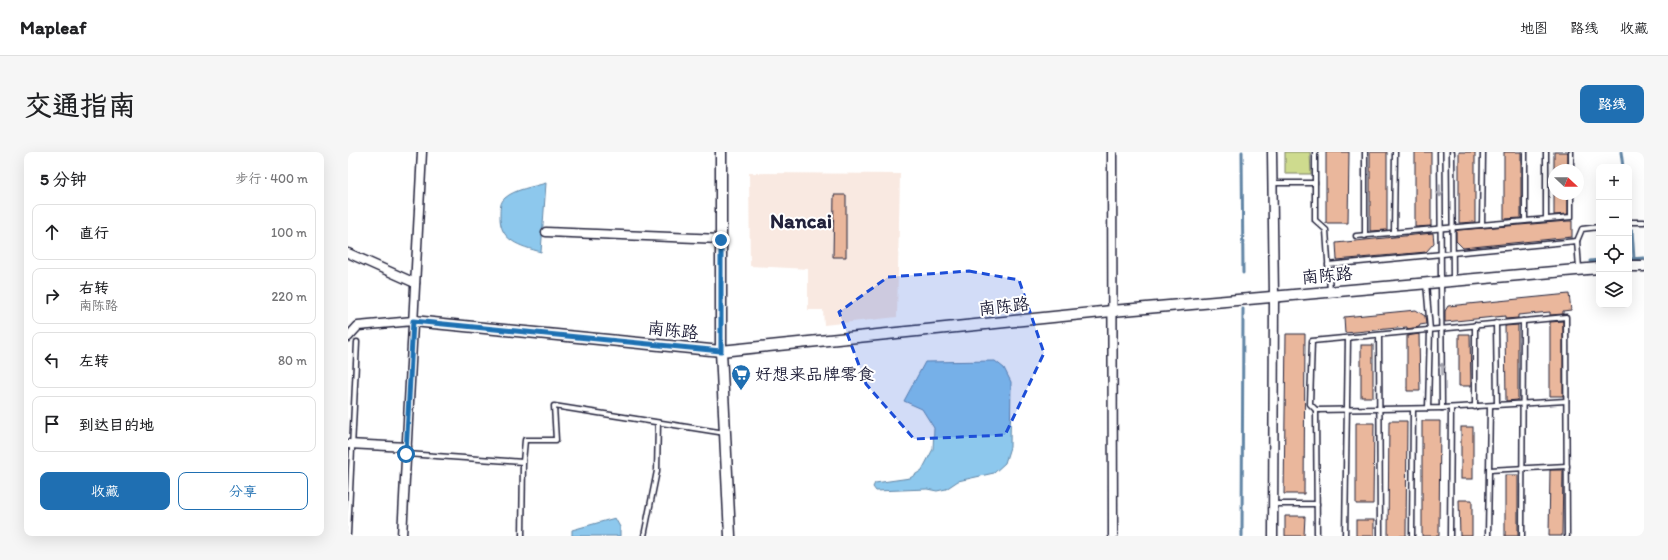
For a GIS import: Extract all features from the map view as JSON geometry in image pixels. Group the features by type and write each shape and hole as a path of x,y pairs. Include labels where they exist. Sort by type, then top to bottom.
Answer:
{"street":[{"path":"402,536 422,152"},
{"path":"721,152 721,351 730,536"},
{"path":"1112,152 1113,536"},
{"path":"1272,152 1274,296 1272,536"},
{"path":"546,232 721,240"},
{"path":"348,254 415,283"},
{"path":"1632,266 1644,266"},
{"name":"南陈路","path":"413,321 721,351 1112,311 1596,268"},
{"path":"348,337 358,326 413,321"},
{"path":"350,444 407,451"}],"lane":[{"path":"1315,152 1315,220 1326,230 1330,291"},
{"path":"1365,152 1365,236"},
{"path":"1394,233 1395,152"},
{"path":"1440,152 1442,408"},
{"path":"1452,152 1453,280"},
{"path":"1482,225 1483,152"},
{"path":"1525,152 1525,221"},
{"path":"1546,152 1546,219"},
{"path":"1571,152 1571,164"},
{"path":"1273,183 1315,183"},
{"path":"1356,236 1571,217 1571,200"},
{"path":"1632,222 1644,222"},
{"path":"1579,269 1577,241 1582,229 1596,227"},
{"path":"1328,265 1577,241"},
{"path":"1426,283 1430,330 1428,408"},
{"path":"1566,401 1451,408 1316,410 1310,404 1312,341 1566,316 1567,536"},
{"path":"1522,536 1523,321"},
{"path":"1496,323 1497,405"},
{"path":"1475,326 1475,406"},
{"path":"1379,335 1380,536"},
{"path":"1345,536 1348,338"},
{"path":"348,534 350,444 357,342"},
{"path":"522,536 523,462 525,440 556,440 554,406 725,433"},
{"path":"1488,536 1490,406"},
{"path":"1450,536 1451,408"},
{"path":"1412,536 1413,409"},
{"path":"1316,410 1317,536"},
{"path":"644,536 657,471 658,422"},
{"path":"407,451 523,462"},
{"path":"1489,470 1566,466"},
{"path":"1273,504 1316,504"}],"highlighted area":[{"path":"969,271 1019,280 1044,353 1005,435 914,439 866,384 839,312 888,277"}],"shaded area":[{"path":"749,173 900,174 897,317 824,325 823,310 808,310 808,269 750,266"}],"green space":[{"path":"1285,152 1310,152 1311,174 1285,174"}],"water":[{"path":"546,183 541,252 519,245 507,237 501,224 500,210 502,202 509,195 519,190"},
{"path":"995,361 1004,368 1011,382 1010,447 1005,463 994,473 958,481 946,489 937,491 927,489 876,491 873,487 875,483 910,478 922,470 933,449 934,428 922,409 904,401 925,362"},
{"path":"615,518 620,527 620,536 572,536 572,530"}],"building":[{"path":"1326,152 1349,152 1348,223 1326,223"},
{"path":"1370,152 1387,152 1387,230 1370,231"},
{"path":"1415,152 1431,152 1431,226 1415,227"},
{"path":"1459,152 1475,152 1475,222 1459,223"},
{"path":"1504,152 1521,152 1521,218 1504,219"},
{"path":"1554,152 1568,152 1568,164 1554,164"},
{"path":"834,195 846,195 846,257 833,257"},
{"path":"1554,200 1568,200 1568,214 1554,215"},
{"path":"1572,221 1572,237 1463,248 1456,241 1456,231 1459,230"},
{"path":"1433,233 1434,243 1426,252 1337,260 1336,243"},
{"path":"1569,294 1571,310 1563,311 1563,314 1550,315 1550,312 1518,315 1518,318 1505,319 1505,316 1445,322 1445,311 1448,306"},
{"path":"1416,310 1425,316 1426,324 1407,329 1407,327 1345,333 1344,317"},
{"path":"1563,321 1563,396 1550,396 1550,322"},
{"path":"1518,325 1518,400 1506,401 1505,326"},
{"path":"1286,334 1305,334 1304,494 1284,494"},
{"path":"1419,334 1420,391 1407,391 1407,336"},
{"path":"1459,334 1470,334 1471,386 1459,386"},
{"path":"1361,345 1373,345 1373,397 1361,397"},
{"path":"1389,421 1407,421 1406,536 1388,536"},
{"path":"1422,421 1440,421 1439,536 1422,536"},
{"path":"1356,423 1374,423 1373,504 1356,504"},
{"path":"1461,427 1473,427 1473,479 1461,479"},
{"path":"1550,470 1563,470 1562,536 1549,536"},
{"path":"1505,475 1518,475 1518,536 1505,536"},
{"path":"1459,500 1472,500 1472,536 1460,536"},
{"path":"1285,516 1305,516 1304,536 1285,536"},
{"path":"1356,520 1374,520 1374,536 1356,536"}],"waterway":[{"path":"1242,152 1243,273"},
{"path":"1621,152 1623,164"},
{"path":"1632,230 1634,259"},
{"path":"1632,259 1644,258"},
{"path":"1590,261 1596,260"},
{"path":"1242,536 1243,309"}],"place":[{"name":"好想来品牌零食","path":"741,391"}],"district":[{"name":"Nancai","path":"801,221"}],"route":[{"path":"406,454 413,321 721,351 721,240"}]}
